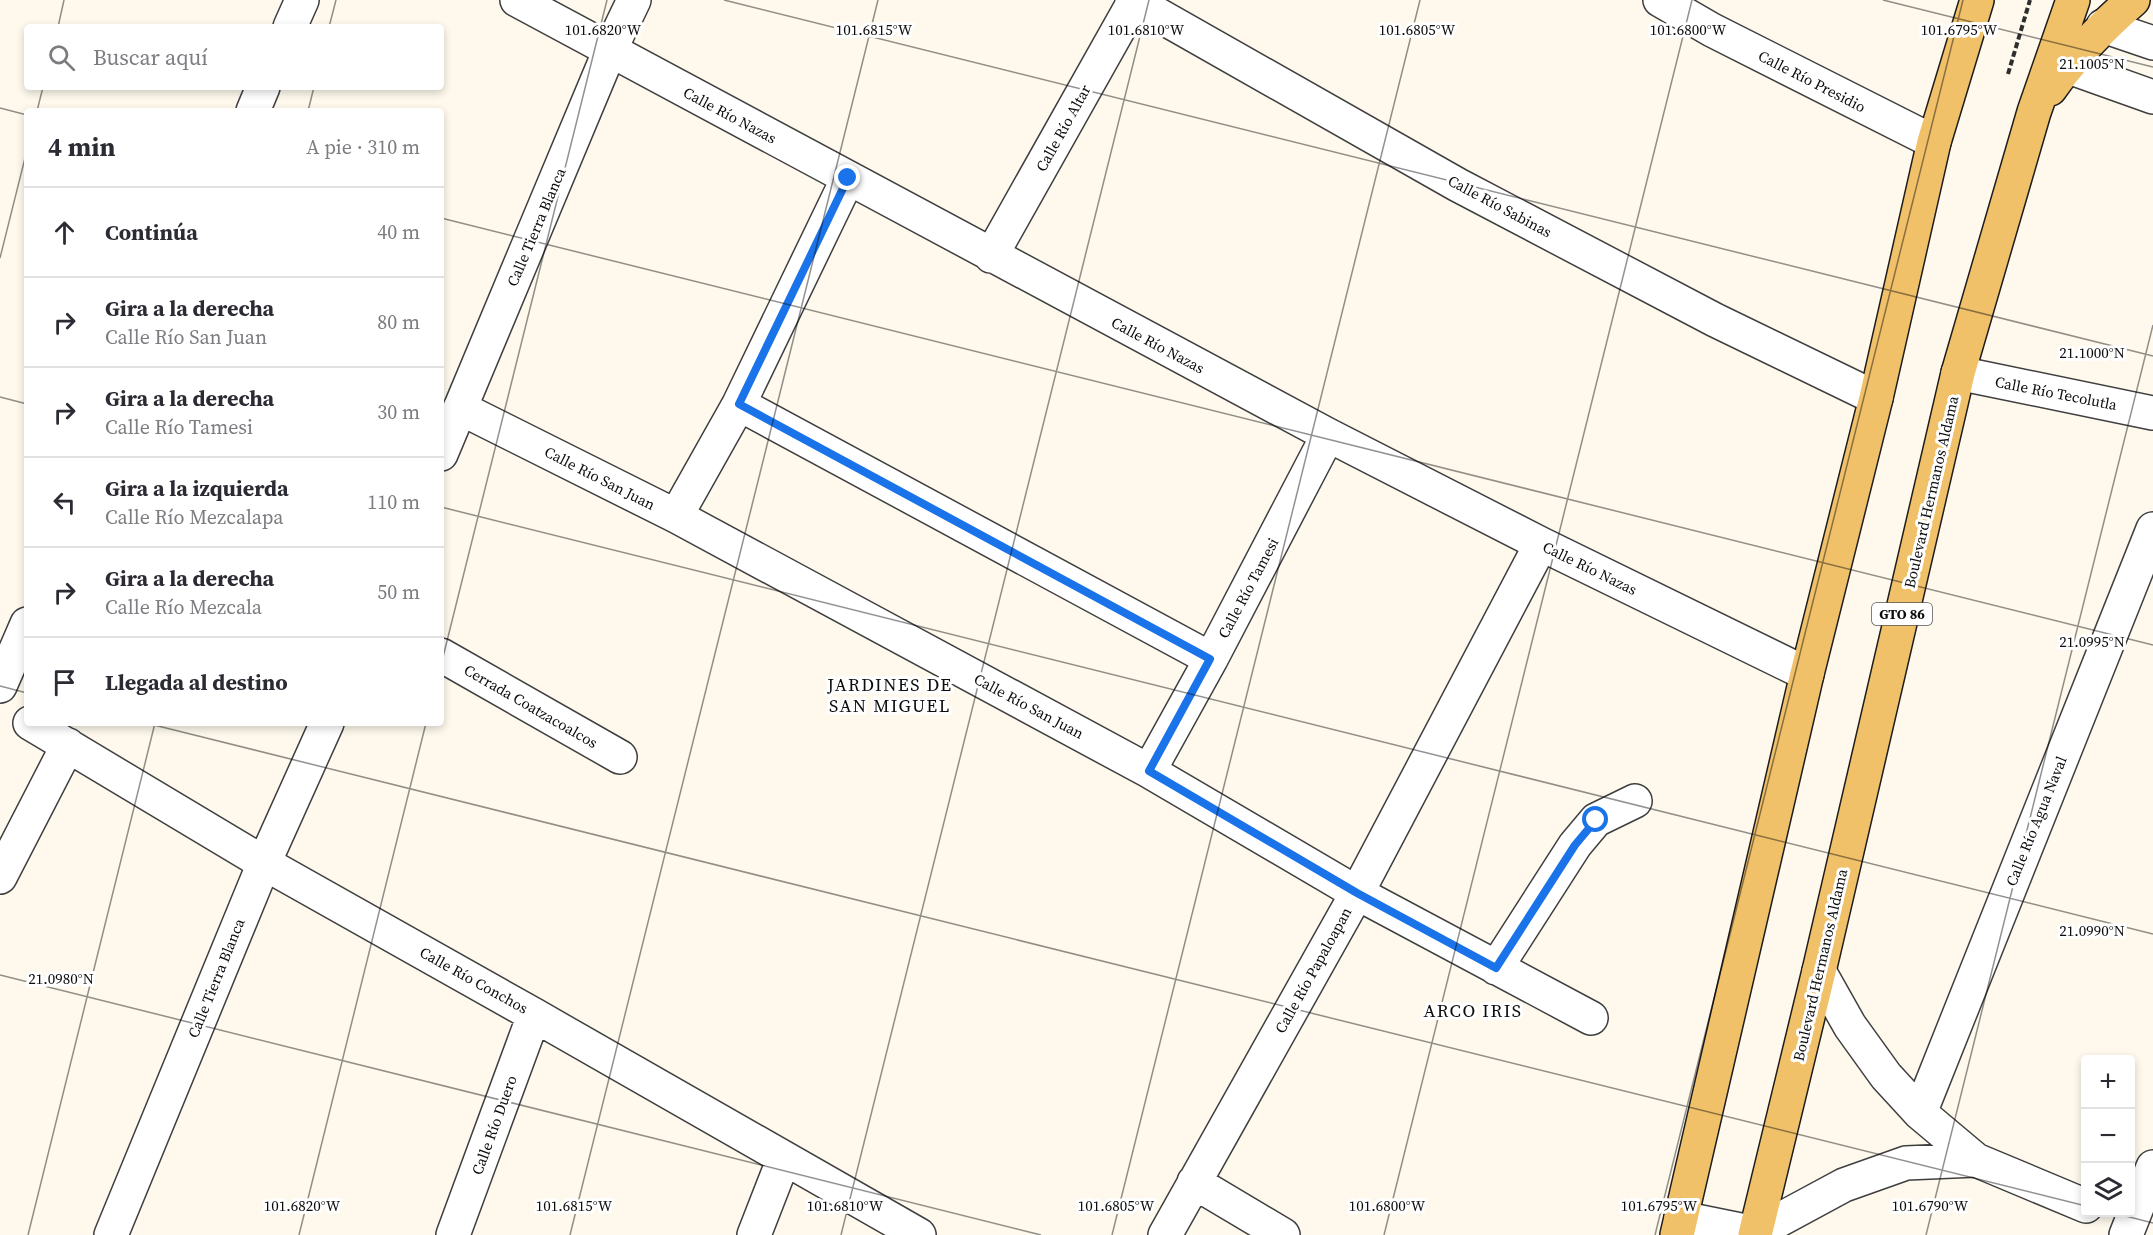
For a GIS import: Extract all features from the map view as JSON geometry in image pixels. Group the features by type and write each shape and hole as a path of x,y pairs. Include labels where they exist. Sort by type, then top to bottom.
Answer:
{"main road":[{"path":"1679,1226 1807,674 1876,398 1934,142 1977,0"},
{"name":"Boulevard Hermanos Aldama","path":"1755,1234 1819,971 1958,373 2034,112 2073,0"},
{"path":"2034,112 2066,66 2103,26 2133,0"}],"street":[{"path":"291,24 302,0"},
{"name":"Calle Río Nazas","path":"517,0 1328,435 1541,544 1807,674"},
{"name":"Calle Tierra Blanca","path":"444,447 610,50 634,0"},
{"name":"Calle Río Altar","path":"992,256 1134,0"},
{"name":"Calle Río Sabinas","path":"1134,0 1458,185 1715,320 1876,398"},
{"name":"Calle Río Presidio","path":"1660,0 1712,30 1934,142"},
{"path":"2103,26 2153,43"},
{"path":"2066,66 2153,97"},
{"path":"254,108 262,90"},
{"path":"676,516 739,404 848,178"},
{"name":"Calle Río Tecolutla","path":"1958,373 2153,413"},
{"path":"739,404 1210,659"},
{"name":"Calle Río San Juan","path":"460,408 676,516 1149,771 1357,893 1591,1018"},
{"name":"Calle Río Tamesi","path":"1149,771 1328,435"},
{"name":"Calle Río Agua Naval","path":"1920,1113 2153,530"},
{"name":"Calle Río Papaloapan","path":"1165,1235 1357,893 1541,544"},
{"path":"0,686 24,631"},
{"name":"Cerrada Coatzacoalcos","path":"444,657 620,757"},
{"name":"Calle Río Conchos","path":"0,706 24,720"},
{"name":"Calle Río Conchos","path":"35,726 264,863 919,1235"},
{"name":"Calle Tierra Blanca","path":"111,1235 264,863 326,726"},
{"path":"0,877 68,745"},
{"path":"1496,968 1575,845 1596,820 1635,801"},
{"path":"1819,971 1850,1026 1886,1076 1920,1113 1976,1160 2081,1204"},
{"name":"Calle Río Duero","path":"453,1235 534,1015"},
{"path":"754,1235 784,1158"},
{"path":"1679,1226 1755,1234 1844,1185 1906,1163 1976,1160"},
{"path":"2128,1226 2153,1167"},
{"path":"1194,1182 1283,1235"}],"district":[{"name":"JARDINES DE SAN MIGUEL","path":"890,694"},
{"name":"ARCO IRIS","path":"1473,1010"}],"route":[{"path":"848,178 739,404 1210,659 1149,771 1357,893 1496,968 1575,845 1596,820"}]}
